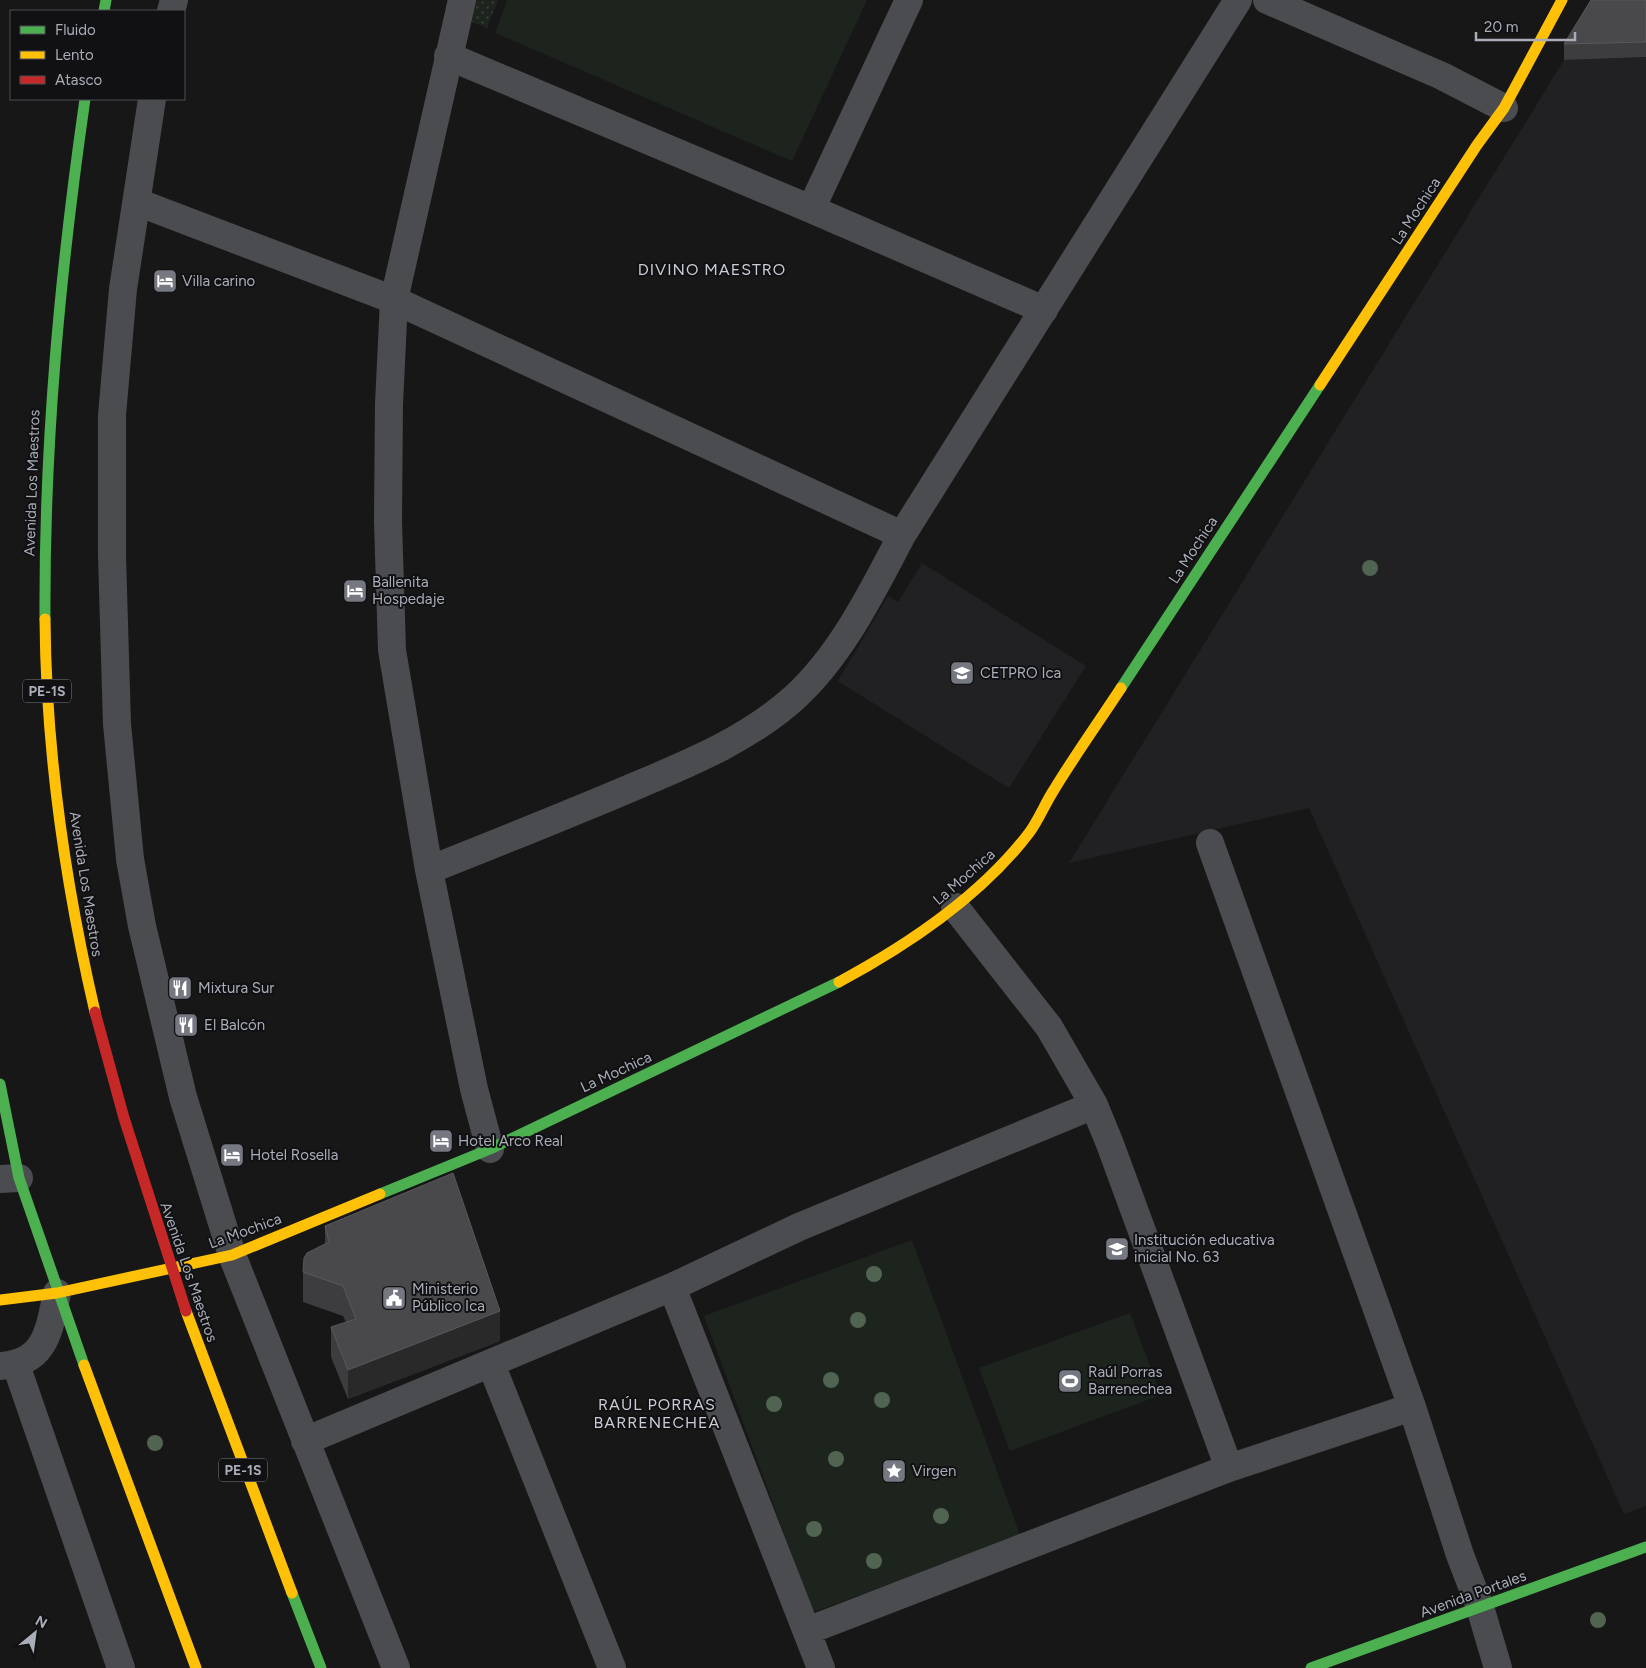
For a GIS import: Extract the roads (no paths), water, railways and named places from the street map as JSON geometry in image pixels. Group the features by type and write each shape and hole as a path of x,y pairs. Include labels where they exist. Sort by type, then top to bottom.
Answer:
{"main road":[{"name":"La Mochica","path":"0,1300 57,1294 232,1255 490,1149 818,993 873,964 955,907 1003,863 1030,832 1058,784 1477,145 1504,108 1562,0"},
{"name":"Avenida Los Maestros","path":"85,100 58,295 44,487 44,627 50,737 75,926 126,1132 171,1270 242,1468 321,1668"},
{"path":"0,1084 9,1178 57,1294 196,1668"},
{"name":"Avenida Portales","path":"1310,1668 1646,1547"}],"street":[{"path":"462,0 394,300 389,404 388,521 392,650 429,870 474,1089 490,1149"},
{"path":"811,209 909,0"},
{"path":"429,870 558,819 709,754 769,719 795,697 818,673 868,600 902,535 1238,0"},
{"path":"1267,0 1442,76 1504,108"},
{"path":"448,56 811,209 1044,310"},
{"path":"152,100 123,289 112,415 114,654 130,859 142,926 183,1097 232,1255 396,1668"},
{"path":"137,202 394,300 902,535"},
{"path":"1210,843 1412,1407 1460,1555 1480,1607 1498,1668"},
{"path":"955,907 1049,1027 1094,1105 1229,1468"},
{"path":"305,1441 672,1287 799,1226 1094,1105"},
{"path":"672,1287 821,1668"},
{"path":"57,1294 48,1335 35,1354 8,1366 121,1668"},
{"path":"491,1364 612,1668"},
{"path":"807,1631 1229,1468 1412,1407"}],"place":[{"name":"Villa carino","path":"165,281"},
{"name":"Ballenita Hospedaje","path":"355,591"},
{"name":"CETPRO Ica","path":"962,673"},
{"name":"Mixtura Sur","path":"180,988"},
{"name":"El Balcón","path":"186,1025"},
{"name":"Hotel Arco Real","path":"441,1141"},
{"name":"Hotel Rosella","path":"232,1155"},
{"name":"Institución educativa inicial No. 63","path":"1117,1249"},
{"name":"Ministerio Público Ica","path":"394,1298"},
{"name":"Raúl Porras Barrenechea","path":"1070,1381"},
{"name":"Virgen","path":"894,1471"}],"district":[{"name":"DIVINO MAESTRO","path":"712,269"},
{"name":"RAÚL PORRAS BARRENECHEA","path":"657,1413"}]}
